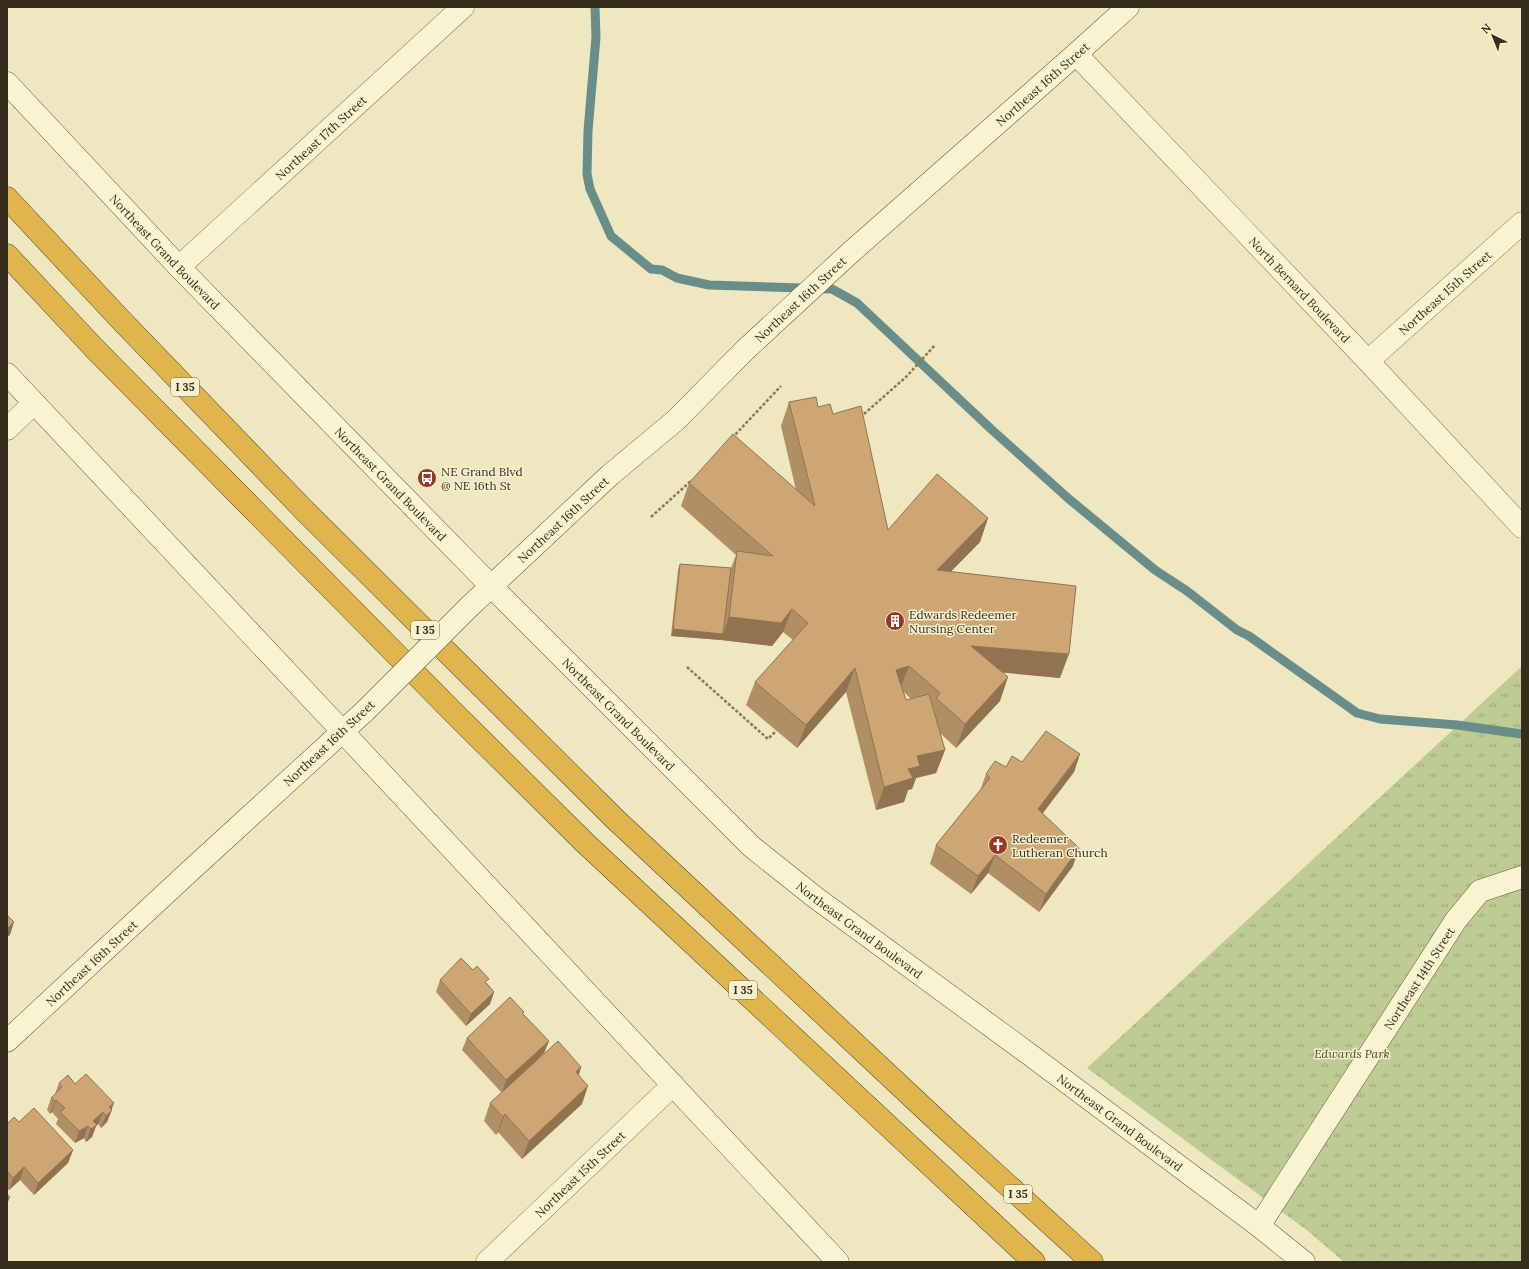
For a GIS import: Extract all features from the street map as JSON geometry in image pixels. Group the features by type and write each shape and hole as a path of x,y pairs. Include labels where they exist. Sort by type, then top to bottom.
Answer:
{"highway":[{"name":"I 35","path":"7,198 120,319 304,510 615,819 944,1127 1092,1262"},
{"name":"I 35","path":"7,255 117,371 455,714 584,842 1034,1262"}],"street":[{"name":"Northeast 17th Street","path":"179,267 463,7"},
{"name":"Northeast 16th Street","path":"7,1041 191,870 343,732 470,606 610,475 676,420 745,350 850,253 1128,7"},
{"name":"North Bernard Boulevard","path":"1076,54 1368,361 1522,527"},
{"name":"Northeast Grand Boulevard","path":"7,83 179,267 492,586 752,847 828,907 1029,1054 1259,1226 1304,1262"},
{"name":"Northeast 15th Street","path":"1368,361 1522,223"},
{"path":"7,374 838,1262"},
{"path":"7,429 34,403"},
{"name":"Northeast 14th Street","path":"1259,1226 1456,920 1480,891 1522,877"},
{"name":"Northeast 15th Street","path":"487,1262 673,1085"}],"path":[{"path":"864,414 906,377 935,345"},
{"path":"727,443 781,386"},
{"path":"651,517 695,477"},
{"path":"687,667 768,739 776,730"}],"green space":[{"name":"Edwards Park","path":"1522,666 1522,1262 1344,1262 1308,1231 1087,1068"}],"building":[{"name":"Edwards Redeemer Nursing Center","path":"816,397 818,407 830,404 833,414 861,406 888,530 937,474 988,518 937,570 1076,586 1069,654 971,646 1008,677 965,724 936,698 940,693 909,666 896,670 906,700 929,694 945,750 917,756 920,766 908,769 913,778 884,787 855,668 806,725 755,682 808,623 792,609 781,623 729,617 737,551 773,556 689,483 733,434 815,506 789,402"},
{"path":"680,564 731,568 723,634 673,629"},
{"name":"Redeemer Lutheran Church","path":"1046,731 1080,754 1038,809 1079,848 1046,894 995,855 978,876 936,845 990,778 986,774 995,761 1006,767 1012,756 1022,762"},
{"path":"7,915 14,922 7,929"},
{"path":"461,958 473,970 477,966 489,979 485,982 494,992 471,1014 440,980"},
{"path":"510,997 524,1012 522,1013 549,1041 506,1080 467,1038"},
{"path":"558,1041 581,1067 576,1072 588,1086 529,1141 505,1114 503,1117 490,1103"},
{"path":"86,1074 114,1103 109,1107 112,1110 106,1116 103,1112 93,1121 97,1125 91,1129 88,1126 79,1131 60,1112 65,1108 56,1100 55,1101 51,1098 62,1087 59,1083 68,1075 75,1084"},
{"path":"34,1108 73,1150 38,1183 24,1167 13,1178 7,1171 7,1124 14,1117 19,1122"}],"waterway":[{"path":"595,7 596,37 588,131 587,174 590,189 611,236 651,269 662,270 677,278 709,285 832,289 857,303 991,429 1069,499 1155,570 1187,591 1237,630 1249,636 1357,713 1380,719 1457,725 1522,734"}],"place":[{"name":"NE Grand Blvd @ NE 16th St","path":"427,478"},
{"name":"Edwards Redeemer Nursing Center","path":"895,621"},
{"name":"Redeemer Lutheran Church","path":"998,845"}]}
